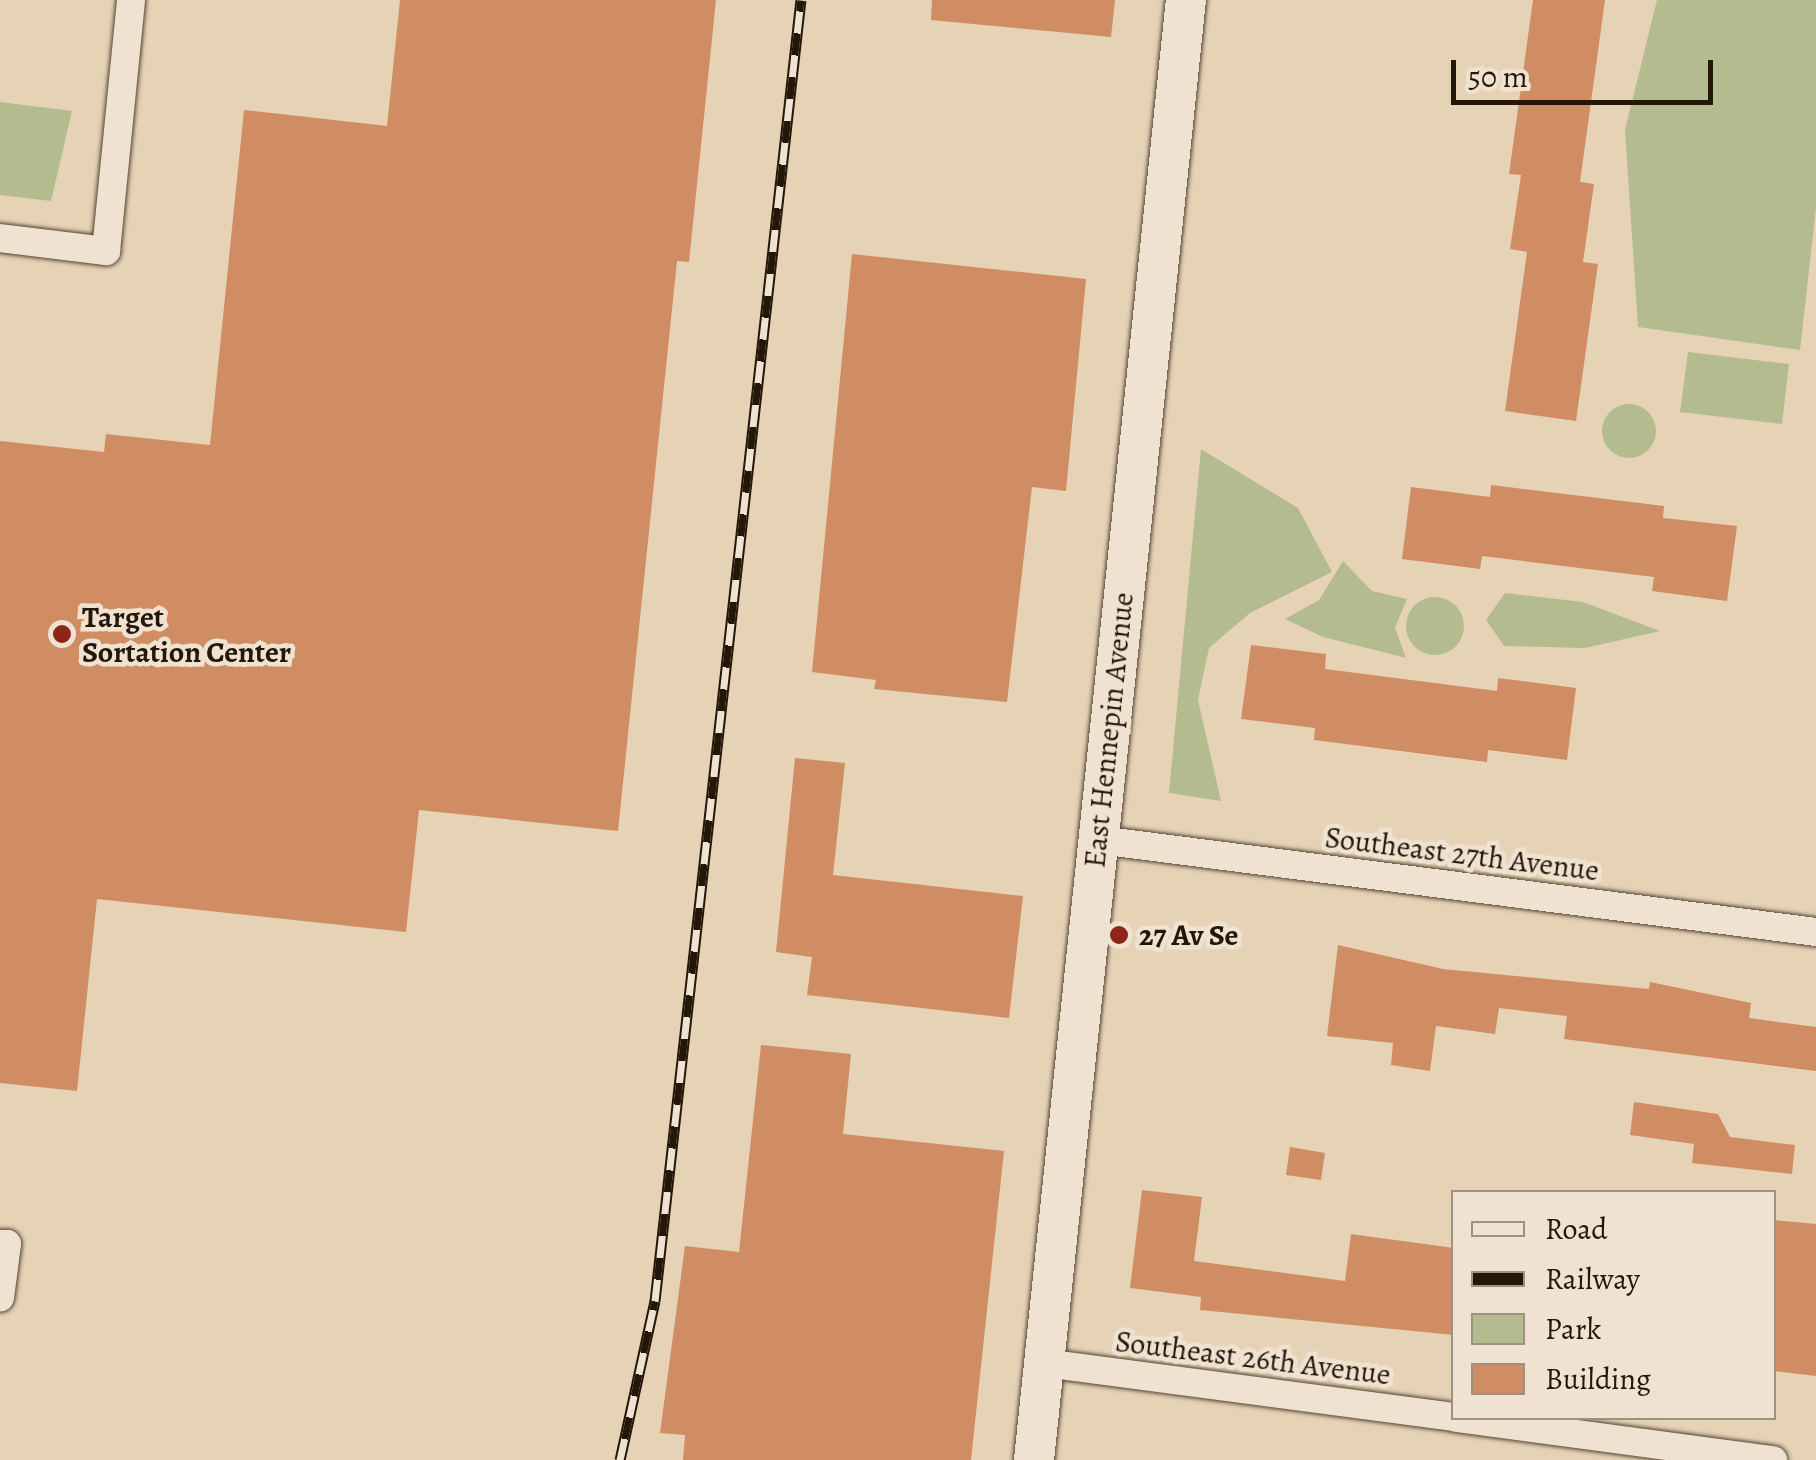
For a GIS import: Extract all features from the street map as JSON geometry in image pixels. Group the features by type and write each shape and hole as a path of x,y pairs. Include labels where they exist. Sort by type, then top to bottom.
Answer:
{"main road":[{"name":"East Hennepin Avenue","path":"1034,1460 1186,0"}],"street":[{"path":"0,238 106,251 131,0"},
{"name":"Southeast 27th Avenue","path":"1099,840 1816,932"},
{"path":"0,1298 3,1244"},
{"name":"Southeast 26th Avenue","path":"1044,1364 1451,1416"},
{"name":"Southeast 26th Avenue","path":"1477,1420 1773,1460"}],"green space":[{"path":"1657,0 1816,0 1816,208 1800,350 1638,327 1625,130"},
{"path":"0,102 72,111 51,201 0,195"},
{"path":"1688,352 1789,364 1782,424 1680,412"},
{"path":"1629,404 1648,412 1656,431 1648,450 1629,458 1610,450 1602,431 1610,412"},
{"path":"1201,449 1298,508 1332,572 1250,613 1209,648 1198,700 1221,801 1169,793"},
{"path":"1343,561 1372,591 1407,599 1395,628 1406,658 1323,637 1285,619 1319,600"},
{"path":"1505,593 1583,602 1660,631 1585,648 1504,646 1486,620"},
{"path":"1435,597 1456,605 1464,626 1456,647 1435,655 1414,647 1406,626 1414,605"}],"building":[{"path":"400,0 716,0 689,262 677,261 618,831 419,810 406,932 97,899 77,1091 0,1083 0,441 104,452 106,434 210,445 244,110 387,126"},
{"path":"932,0 1115,0 1111,37 931,20"},
{"path":"1533,0 1605,0 1580,182 1594,184 1583,262 1598,264 1576,421 1505,411 1527,252 1510,249 1521,175 1509,174"},
{"path":"852,254 1086,279 1066,491 1032,487 1007,702 874,689 876,680 812,672"},
{"path":"1491,485 1664,506 1663,518 1737,526 1727,601 1652,591 1654,577 1482,556 1480,569 1402,559 1411,487 1490,497"},
{"path":"1251,645 1326,654 1325,669 1497,691 1498,678 1576,688 1567,760 1488,750 1487,762 1314,740 1315,728 1241,719"},
{"path":"795,758 845,763 833,875 1023,896 1009,1018 807,995 812,957 776,952"},
{"path":"1338,945 1443,969 1649,989 1650,982 1751,1003 1749,1018 1816,1027 1816,1071 1564,1039 1567,1016 1499,1008 1495,1034 1436,1026 1430,1071 1391,1065 1393,1043 1327,1036"},
{"path":"761,1045 851,1054 843,1134 1004,1151 971,1460 683,1460 685,1435 660,1433 685,1246 739,1252"},
{"path":"1634,1102 1718,1114 1730,1137 1795,1145 1792,1174 1692,1163 1694,1144 1630,1135"},
{"path":"1290,1147 1325,1153 1321,1180 1286,1175"},
{"path":"1142,1190 1202,1197 1194,1261 1345,1281 1351,1234 1451,1248 1451,1335 1200,1310 1201,1297 1130,1288"},
{"path":"1776,1220 1816,1224 1816,1376 1776,1371"}],"railway":[{"path":"620,1460 655,1301 801,0"}],"place":[{"name":"Target Sortation Center","path":"62,634"},
{"name":"27 Av Se","path":"1119,935"}]}
